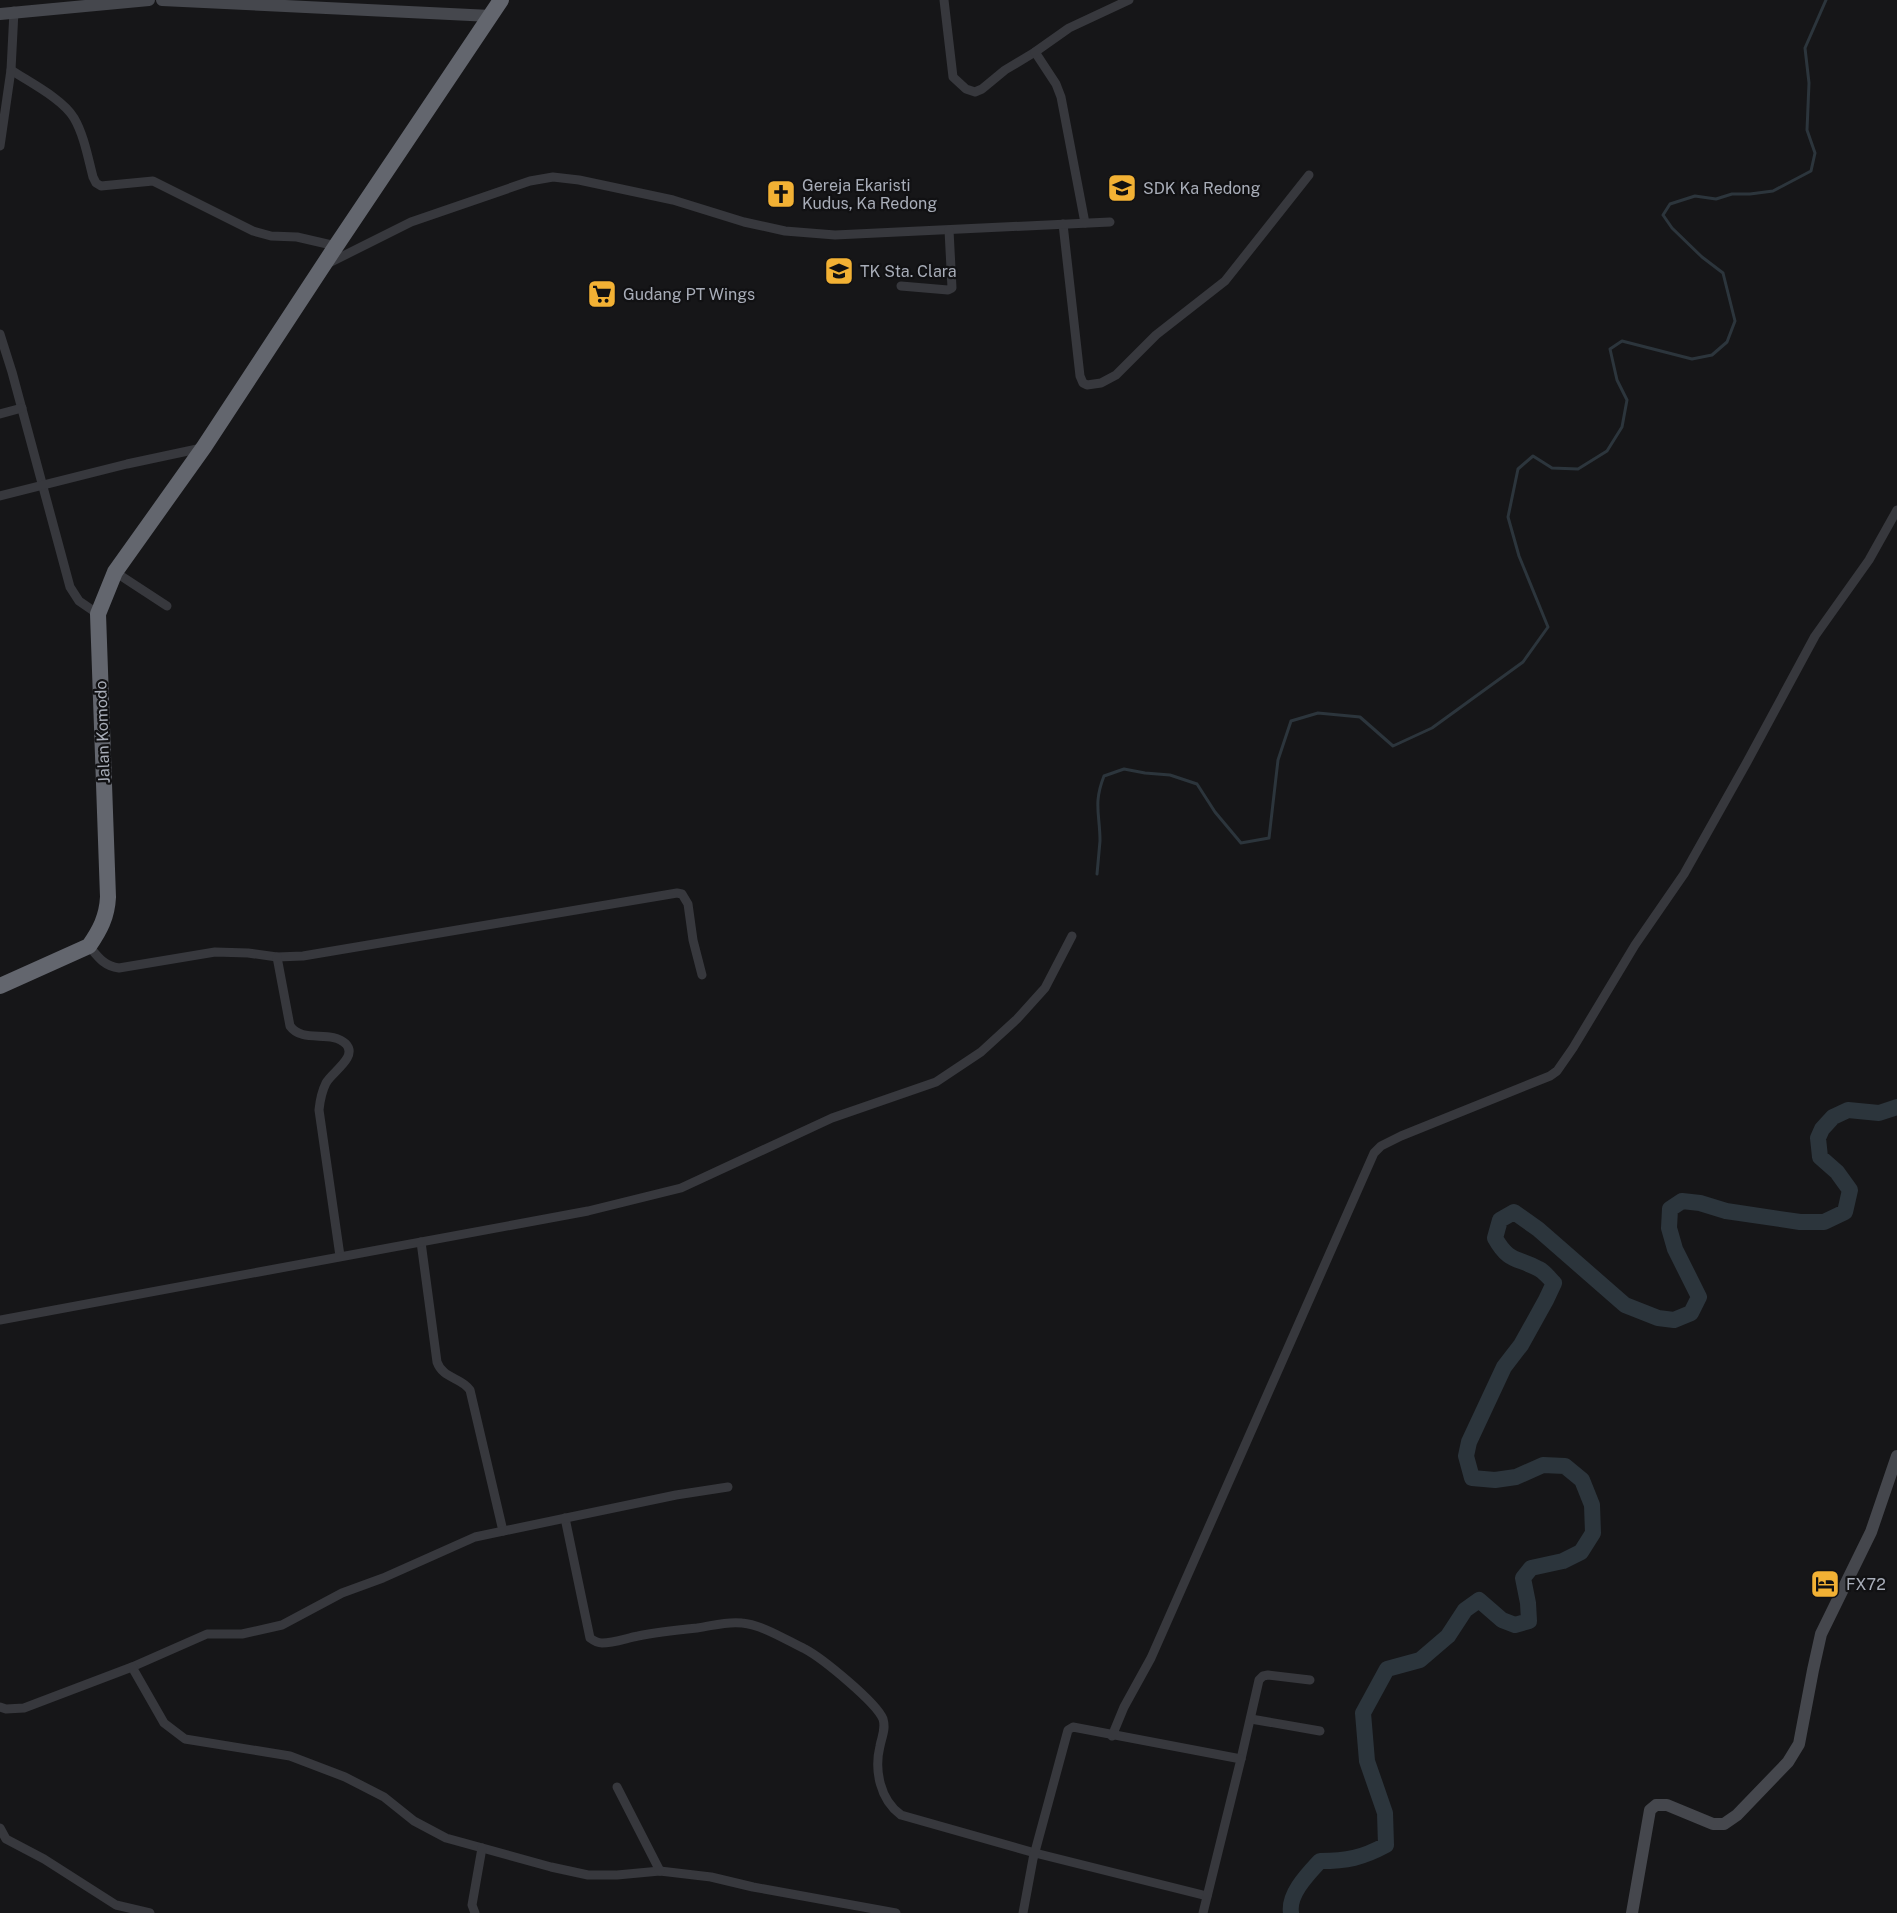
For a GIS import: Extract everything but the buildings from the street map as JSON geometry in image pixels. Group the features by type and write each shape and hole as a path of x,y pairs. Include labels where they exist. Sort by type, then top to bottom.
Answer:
{"highway":[{"name":"Jalan Komodo","path":"88,946 96,936 107,912 98,614 115,572 204,447 501,0"},
{"path":"0,986 88,946"}],"street":[{"path":"0,14 150,0"},
{"path":"162,0 240,2 490,16"},
{"path":"944,0 952,77 966,89 975,92 1005,70 1037,55 1069,28 1129,0"},
{"path":"0,146 11,70 14,11"},
{"path":"1037,55 1056,84 1061,97 1085,223"},
{"path":"11,70 64,105 71,114 77,124 93,177 101,186 153,181 254,231 271,236 297,237 336,246"},
{"path":"1063,224 1080,375 1083,383 1087,385 1101,383 1120,372 1156,335 1225,281 1309,175"},
{"path":"324,265 411,222 530,181 553,177 579,180 673,200 744,222 786,231 835,235 1110,222"},
{"path":"901,286 948,290 952,288 949,230"},
{"path":"0,334 70,587 79,601 98,614"},
{"path":"0,414 22,408"},
{"path":"0,496 42,484 204,447"},
{"path":"1112,1736 1124,1707 1151,1658 1374,1153 1381,1146 1401,1136 1550,1076 1557,1071 1635,945 1684,874 1815,636 1869,560 1897,510"},
{"path":"115,572 167,606"},
{"path":"88,946 102,962 119,968 215,952 277,957 303,956 677,892 682,894 688,904 693,940 702,975"},
{"path":"0,1320 588,1211 681,1188 832,1118 936,1082 981,1052 1017,1020 1045,988 1072,936"},
{"path":"277,957 290,1026 297,1034 338,1039 348,1048 347,1060 327,1081 319,1110 340,1256"},
{"path":"421,1242 437,1362 445,1375 466,1385 470,1390 503,1531"},
{"path":"1632,1913 1650,1810 1656,1805 1667,1805 1713,1824 1725,1824 1737,1815 1797,1751 1821,1634 1871,1532 1897,1456"},
{"path":"0,1707 24,1708 132,1667 207,1634 242,1634 282,1625 342,1593 383,1578 475,1537 676,1495 728,1487"},
{"path":"565,1518 590,1638 595,1641 604,1643 721,1622 756,1626 808,1651 848,1682 877,1709 882,1717 884,1732 877,1764 881,1787 891,1808 901,1815 1035,1853 1207,1896"},
{"path":"132,1667 164,1723 185,1739 290,1756 345,1777 384,1797 414,1821 446,1838 588,1875 660,1871 711,1877 866,1910 896,1913"},
{"path":"1203,1913 1257,1686 1263,1676 1268,1675 1310,1680"},
{"path":"1251,1719 1320,1731"},
{"path":"1023,1913 1035,1853 1068,1730 1073,1727 1241,1759"},
{"path":"617,1787 660,1871"},
{"path":"0,1828 6,1839 44,1859 116,1905 150,1913"},
{"path":"475,1913 472,1905 482,1848"}],"waterway":[{"path":"1097,874 1100,841 1098,802 1104,776 1124,769 1170,775 1197,784 1215,812 1241,843 1269,838 1278,760 1291,721 1318,713 1360,717 1393,746 1432,728 1523,662 1548,627 1519,556 1508,517 1518,469 1533,456 1552,468 1578,469 1607,451 1622,427 1627,400 1617,380 1610,349 1622,341 1692,359 1712,355 1727,342 1735,321 1723,273 1702,257 1672,228 1663,215 1670,204 1695,196 1716,199 1732,194 1773,191 1811,171 1815,153 1807,130 1809,83 1805,48 1826,0"},
{"path":"1291,1913 1296,1892 1320,1861 1354,1858 1386,1845 1385,1813 1367,1761 1363,1713 1387,1669 1420,1660 1448,1636 1465,1610 1479,1600 1502,1620 1515,1625 1529,1621 1523,1578 1531,1568 1563,1561 1581,1552 1593,1533 1592,1505 1582,1480 1565,1466 1543,1465 1516,1477 1495,1480 1472,1478 1466,1456 1469,1442 1504,1367 1521,1345 1554,1283 1541,1270 1505,1252 1495,1238 1500,1220 1514,1212 1538,1229 1625,1305 1658,1318 1674,1320 1691,1313 1699,1297 1675,1249 1669,1228 1670,1209 1682,1201 1700,1203 1726,1211 1800,1222 1824,1222 1845,1212 1850,1190 1837,1172 1820,1157 1818,1138 1822,1129 1833,1117 1848,1110 1879,1113 1897,1107"}],"place":[{"name":"SDK Ka Redong","path":"1122,188"},
{"name":"Gereja Ekaristi Kudus, Ka Redong","path":"781,194"},
{"name":"TK Sta. Clara","path":"839,271"},
{"name":"Gudang PT Wings","path":"602,294"},
{"name":"FX72","path":"1825,1584"}]}
